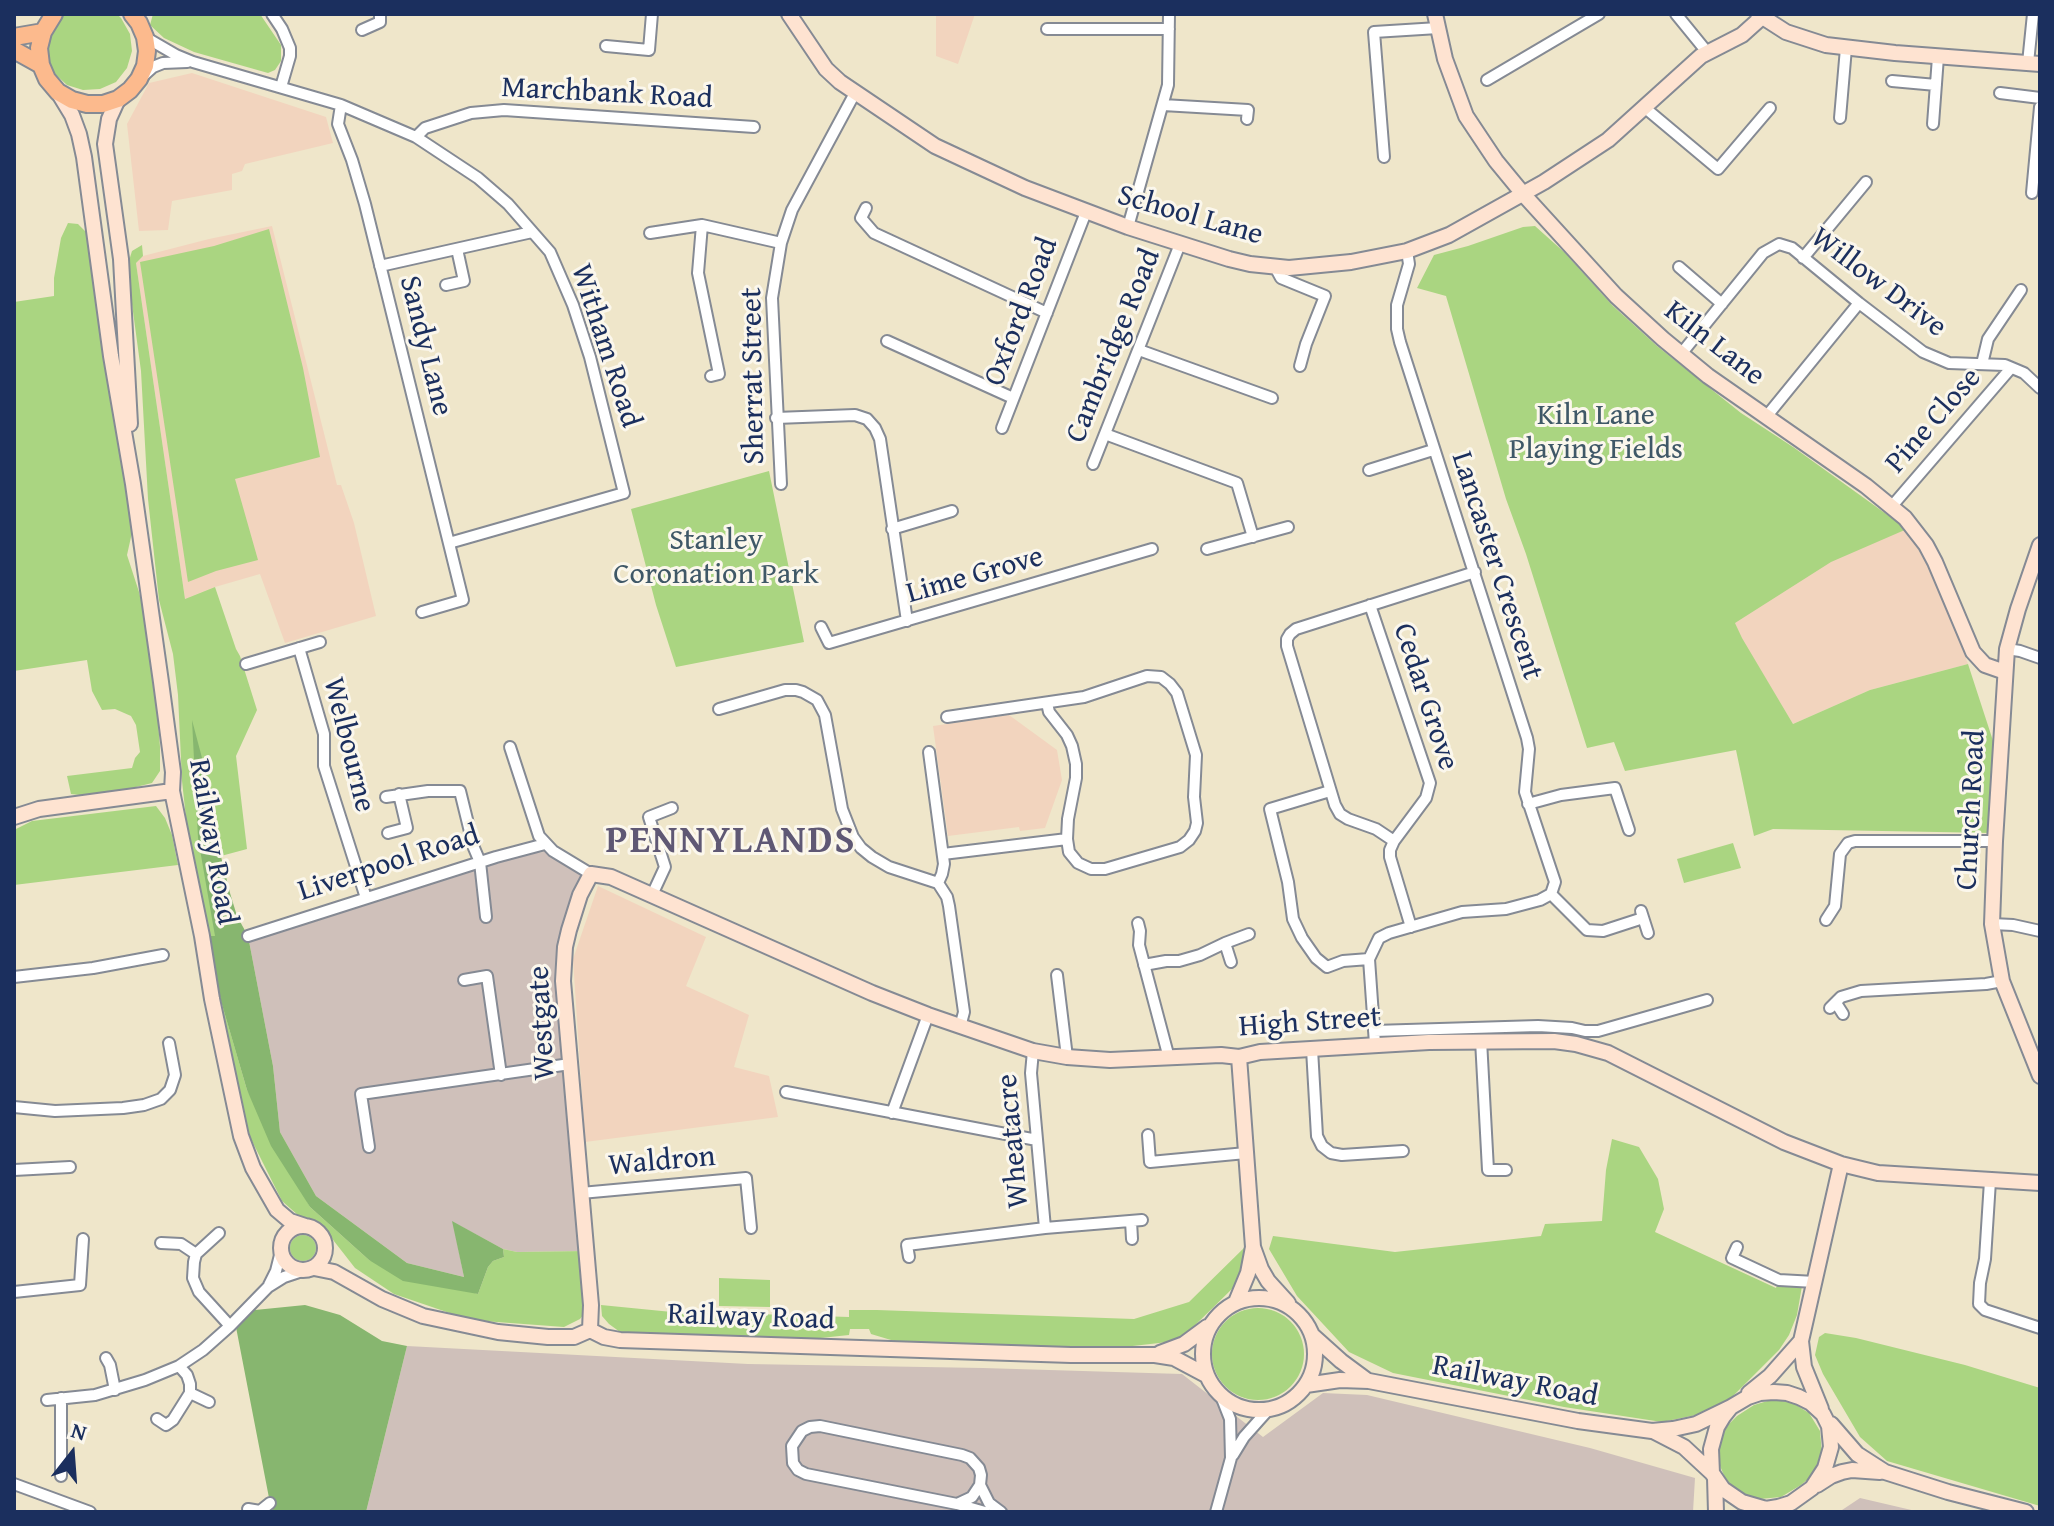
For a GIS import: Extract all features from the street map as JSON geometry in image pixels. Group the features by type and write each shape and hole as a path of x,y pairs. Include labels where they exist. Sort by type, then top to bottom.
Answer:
{"main road":[{"path":"54,14 43,32 39,48 41,65 58,92 87,104 103,104 118,99 139,79 147,51 145,37 132,14"},
{"path":"14,37 43,32"},
{"path":"14,50 41,65"}],"street":[{"path":"272,14 290,48 281,87"},
{"path":"362,30 380,22 380,14"},
{"path":"606,46 649,50 652,14"},
{"name":"School Lane","path":"789,14 826,69 855,93 935,146 984,170 1128,227 1250,264 1275,267 1312,267 1407,251 1449,235 1524,195 1608,140 1707,52 1742,35 1760,16 1798,37 1826,45 2034,64"},
{"path":"1128,227 1168,85 1169,14"},
{"path":"1487,80 1599,14"},
{"path":"1676,14 1707,52"},
{"path":"2033,14 2034,64"},
{"path":"1384,157 1374,32 1436,21"},
{"name":"Kiln Lane","path":"1436,21 1455,91 1466,116 1496,161 1524,195 1616,296 1681,354 1832,461 1911,524 1926,545 1973,652 1985,665 2005,672"},
{"path":"1047,29 1169,29"},
{"name":"Witham Road","path":"145,37 193,62 341,105 416,137 478,178 508,204 550,252 573,305 590,357 624,493 449,543"},
{"path":"1840,118 1846,48"},
{"path":"1933,124 1938,57"},
{"name":"Witham Road","path":"139,79 163,63 193,62"},
{"path":"1892,81 1936,85"},
{"name":"Railway Road","path":"58,92 79,134 92,208 111,356 133,484 165,712 173,772 172,791 241,1136 270,1201 283,1216 305,1226"},
{"name":"Sherrat Street","path":"781,484 772,298 781,243 792,210 855,93"},
{"path":"2000,93 2040,98"},
{"name":"Railway Road","path":"118,99 109,119 105,144 122,272 133,484"},
{"name":"Sandy Lane","path":"341,105 338,124 357,175 463,600 422,612"},
{"path":"1163,105 1248,110 1247,119"},
{"path":"1644,107 1718,169 1770,108"},
{"path":"2032,193 2040,107"},
{"name":"Marchbank Road","path":"416,137 425,128 471,113 504,110 754,127"},
{"path":"1803,258 1866,182"},
{"path":"92,208 110,184"},
{"path":"866,208 861,218 874,233 1047,313"},
{"name":"Oxford Road","path":"1002,428 1086,212"},
{"path":"702,225 698,273 719,374 711,376"},
{"path":"650,233 702,225 781,243"},
{"path":"380,266 532,232"},
{"name":"Cambridge Road","path":"1093,464 1180,244"},
{"name":"Willow Drive","path":"1681,354 1768,249 1779,244 1803,258 1923,352 1949,363 2005,365 2024,373 2040,388"},
{"path":"446,285 464,281 457,249"},
{"name":"Lancaster Crescent","path":"1407,251 1409,264 1397,305 1397,329 1528,744 1524,783 1528,804 1555,882 1551,894"},
{"path":"1275,267 1281,278 1325,296 1300,366"},
{"path":"1679,267 1722,304"},
{"path":"1982,364 1988,339 2021,290"},
{"path":"1766,417 1859,303"},
{"path":"887,341 1013,398"},
{"path":"1139,350 1272,398"},
{"name":"Pine Close","path":"1892,506 2011,368"},
{"path":"776,418 849,415 861,416 871,423 880,439 907,621"},
{"path":"1105,434 1237,483 1253,537"},
{"path":"1369,470 1433,450"},
{"path":"892,529 952,511"},
{"path":"1207,549 1288,527"},
{"name":"Church Road","path":"2040,545 2007,649 1992,924 2002,981 2040,1076"},
{"name":"Lime Grove","path":"821,627 829,643 1152,549"},
{"path":"1411,927 1390,857 1394,841 1376,829 1340,814 1330,791 1287,639 1296,629 1475,572"},
{"name":"Cedar Grove","path":"1370,605 1430,783 1426,798 1394,841"},
{"name":"Welbourne","path":"246,664 320,642"},
{"name":"Welbourne","path":"299,648 324,734 324,766 366,898"},
{"path":"2007,649 2040,658"},
{"path":"947,717 1084,697 1147,676 1161,677 1177,693 1196,755 1194,788 1197,823 1189,840 1180,847 1105,869 1091,869 1078,863 1069,852 1067,839 1076,764 1067,735 1049,712 1047,703"},
{"path":"719,709 785,690 803,692 817,700 825,715 842,809 853,837 861,848 881,862 938,883 943,889 949,906 964,1012 960,1027"},
{"path":"510,747 534,825 545,844 591,874"},
{"path":"929,752 944,864 938,883"},
{"path":"461,778 460,791 480,862 486,917"},
{"path":"1528,804 1561,795 1615,788 1629,830"},
{"path":"14,817 39,809 172,791"},
{"path":"386,797 460,791"},
{"path":"1256,814 1330,791"},
{"path":"388,833 407,828 399,794"},
{"path":"652,895 665,867 649,817 672,808"},
{"path":"1270,809 1288,882 1293,919 1302,938 1316,958 1327,967 1343,961 1369,959"},
{"path":"943,854 1067,839"},
{"path":"1826,920 1835,906 1840,854 1848,843 1995,841"},
{"name":"Liverpool Road","path":"248,936 545,844"},
{"name":"High Street","path":"591,874 611,877 928,1015 1033,1051 1110,1060 1221,1055 1239,1057 1375,1038 1554,1041 1608,1053 1784,1142 1841,1164 1878,1173 2040,1183"},
{"name":"Westgate","path":"590,1330 591,1305 564,997 565,947 576,906 591,874"},
{"path":"1648,933 1642,915 1603,931 1587,930 1551,894 1506,909 1462,912 1379,938 1369,959 1375,1038 1538,1026 1596,1031 1707,1000"},
{"path":"1138,923 1139,945 1169,1058"},
{"path":"1992,924 2040,931"},
{"path":"1144,965 1200,955 1249,934"},
{"path":"1225,943 1231,962"},
{"path":"14,977 93,968 163,955"},
{"path":"1057,975 1067,1057"},
{"path":"464,980 487,976 501,1075"},
{"path":"1843,1014 1833,1005 1841,997 1861,991 2002,981"},
{"path":"892,1113 928,1015"},
{"path":"1481,1040 1488,1170 1506,1170"},
{"path":"14,1107 55,1111 110,1109 144,1105 161,1099 167,1096 175,1075 169,1043"},
{"path":"1312,1049 1317,1136 1322,1146 1331,1153 1342,1155 1403,1151"},
{"name":"Wheatacre","path":"1033,1051 1031,1073 1045,1228"},
{"path":"1236,1302 1248,1273 1253,1247 1239,1057"},
{"path":"369,1147 361,1094 570,1064"},
{"path":"786,1092 1037,1140"},
{"path":"1148,1135 1150,1162 1246,1153"},
{"path":"1812,1488 1825,1468 1831,1437 1807,1378 1801,1339 1841,1164"},
{"path":"14,1170 70,1167"},
{"name":"Waldron","path":"581,1193 746,1178 751,1228"},
{"path":"1990,1181 1979,1304 1985,1310 2040,1328"},
{"name":"Railway Road","path":"270,1201 281,1247"},
{"name":"Wheatacre","path":"909,1257 907,1245 1136,1220 1132,1239"},
{"path":"47,1400 115,1390 179,1366 203,1350 268,1287 284,1277 308,1269 323,1258 325,1245 318,1232 305,1226 288,1232 268,1287"},
{"path":"219,1233 196,1254 193,1270 195,1286 230,1326"},
{"path":"14,1292 80,1285 83,1239"},
{"path":"161,1243 181,1244 196,1254"},
{"name":"Railway Road","path":"325,1245 356,1284"},
{"path":"281,1247 291,1267 308,1269"},
{"path":"1221,1396 1235,1405 1252,1409 1283,1405 1296,1397 1306,1385 1313,1369 1315,1352 1312,1335 1305,1321 1268,1281 1253,1247"},
{"path":"1737,1247 1732,1258 1779,1280 1815,1282"},
{"name":"Railway Road","path":"308,1269 334,1272 423,1316 472,1328 548,1337 574,1337 590,1330 620,1340 1155,1355 1174,1358 1206,1375"},
{"path":"1231,1458 1230,1419 1221,1396 1206,1375 1202,1358 1204,1340 1211,1324 1222,1311 1236,1302 1266,1298 1295,1310"},
{"name":"Railway Road","path":"1155,1355 1184,1344 1211,1324"},
{"name":"Railway Road","path":"1312,1335 1369,1381"},
{"path":"1716,1512 1711,1449 1713,1437 1723,1417 1770,1376 1801,1339"},
{"path":"106,1358 115,1390"},
{"path":"163,1426 173,1420 190,1393 187,1375 179,1366"},
{"name":"Railway Road","path":"1306,1385 1340,1380 1369,1381 1550,1416 1652,1431 1696,1424 1734,1405"},
{"path":"190,1393 209,1402"},
{"path":"1734,1405 1760,1393 1787,1393 1811,1403 1857,1454 1885,1472"},
{"path":"61,1398 61,1476"},
{"path":"1216,1512 1231,1458 1244,1437 1269,1409"},
{"path":"957,1504 972,1497 980,1485 979,1468 970,1458 962,1455 820,1426 802,1431 792,1446 793,1463 806,1474 985,1512"},
{"name":"Railway Road","path":"1652,1431 1684,1447 1714,1476"},
{"path":"1777,1512 1831,1476 1852,1470 1885,1472 2026,1512"},
{"path":"1714,1476 1732,1497 1754,1506 1766,1509 1791,1503"},
{"path":"14,1484 90,1512"},
{"path":"980,1485 989,1503 1001,1512"},
{"path":"248,1509 260,1512 270,1503"}],"shaded area":[{"path":"936,14 975,14 958,64 936,56"},
{"path":"192,73 326,117 333,143 245,164 242,171 232,174 232,190 172,201 168,230 139,231 127,124 149,83"},
{"path":"272,226 337,485 341,485 354,523 376,616 285,643 260,574 185,599 136,263 143,256"},
{"path":"1793,447 1907,529 1943,594 1968,664 1870,690 1793,724 1741,638 1684,496"},
{"path":"1009,715 1057,750 1062,780 1045,828 1020,831 1019,827 948,836 933,726"},
{"path":"553,851 591,874 565,947 586,1251 517,1252 503,1249 453,1222 464,1277 407,1263 316,1196 280,1132 273,1066 248,936 496,857"},
{"path":"598,886 706,937 686,986 749,1015 734,1067 769,1076 778,1117 585,1142 573,959"},
{"path":"407,1346 748,1364 1182,1374 1263,1437 1323,1393 1367,1395 1590,1448 1695,1478 1693,1512 366,1512"},
{"path":"1860,1498 1920,1512 1839,1512"}],"green space":[{"path":"61,14 117,14 121,18 130,34 132,51 127,68 116,82 100,89 83,90 67,85 55,74 47,59 46,42"},
{"path":"153,14 260,14 281,45 281,61 275,70 268,73 194,52 164,38 150,25"},
{"path":"68,223 78,224 88,234 98,319 133,528 127,555 152,644 160,747 160,771 152,783 88,796 71,794 67,776 132,768 140,752 136,725 131,716 115,709 102,710 92,691 87,660 14,671 14,302 54,296 61,238"},
{"name":"Kiln Lane Playing Fields","path":"1535,226 1657,346 1741,413 1907,529 1831,562 1735,623 1793,724 1870,690 1968,664 1995,747 1992,833 1773,829 1754,836 1736,750 1625,771 1614,742 1587,748 1506,499 1446,296 1417,288 1434,255"},
{"path":"269,229 303,368 320,457 235,479 258,560 188,582 140,262 214,246"},
{"path":"142,245 143,256 136,263 185,599 215,587 257,710 236,756 247,849 221,856 213,824 215,936 202,936 182,781 173,654 159,600 148,499 141,371 127,267 132,251"},
{"name":"Stanley Coronation Park","path":"769,471 804,642 676,667 631,509"},
{"path":"192,720 230,893 237,916 248,936 273,1066 280,1132 316,1196 407,1263 464,1277 452,1221 503,1249 504,1257 493,1261 488,1267 478,1294 403,1281 369,1260 310,1207 271,1146 247,1090 202,936 215,936 198,838"},
{"path":"156,806 172,835 178,865 14,885 14,830 32,821"},
{"path":"1733,843 1741,868 1684,883 1677,859"},
{"path":"213,973 247,1090 310,1207 369,1260 478,1294 488,1267 493,1261 504,1257 503,1249 517,1252 586,1251 591,1305 580,1319 564,1327 470,1320 394,1294 355,1268 315,1220 299,1216 282,1201 242,1121"},
{"path":"1612,1139 1639,1147 1658,1179 1664,1209 1655,1232 1776,1288 1779,1280 1802,1286 1797,1315 1789,1335 1779,1350 1723,1406 1662,1422 1564,1407 1393,1373 1349,1352 1297,1296 1269,1249 1273,1236 1395,1252 1541,1236 1545,1224 1602,1221"},
{"path":"303,1235 312,1239 316,1248 312,1257 303,1261 294,1257 290,1248 294,1239"},
{"path":"1248,1244 1247,1261 1235,1286 1186,1334 1168,1342 1115,1348 901,1343 871,1334 869,1329 850,1329 849,1335 811,1339 620,1332 602,1316 601,1305 682,1313 849,1317 849,1310 877,1310 1134,1319 1189,1302"},
{"path":"719,1278 770,1280 770,1307 719,1306"},
{"path":"305,1305 340,1315 382,1341 407,1346 366,1512 274,1512 270,1503 235,1322 245,1311"},
{"path":"1258,1308 1276,1312 1290,1322 1300,1336 1304,1354 1300,1372 1290,1386 1276,1396 1258,1400 1240,1396 1226,1386 1216,1372 1212,1354 1216,1336 1226,1322 1240,1312"},
{"path":"1825,1333 1965,1365 2040,1388 2040,1506 1887,1461 1860,1437 1823,1374 1815,1355 1819,1337"},
{"path":"1771,1400 1791,1402 1809,1413 1820,1431 1822,1454 1814,1474 1801,1485 1781,1497 1760,1499 1738,1492 1726,1480 1720,1466 1718,1447 1722,1435 1737,1416 1754,1405"}],"district":[{"name":"PENNYLANDS","path":"731,842"}]}
